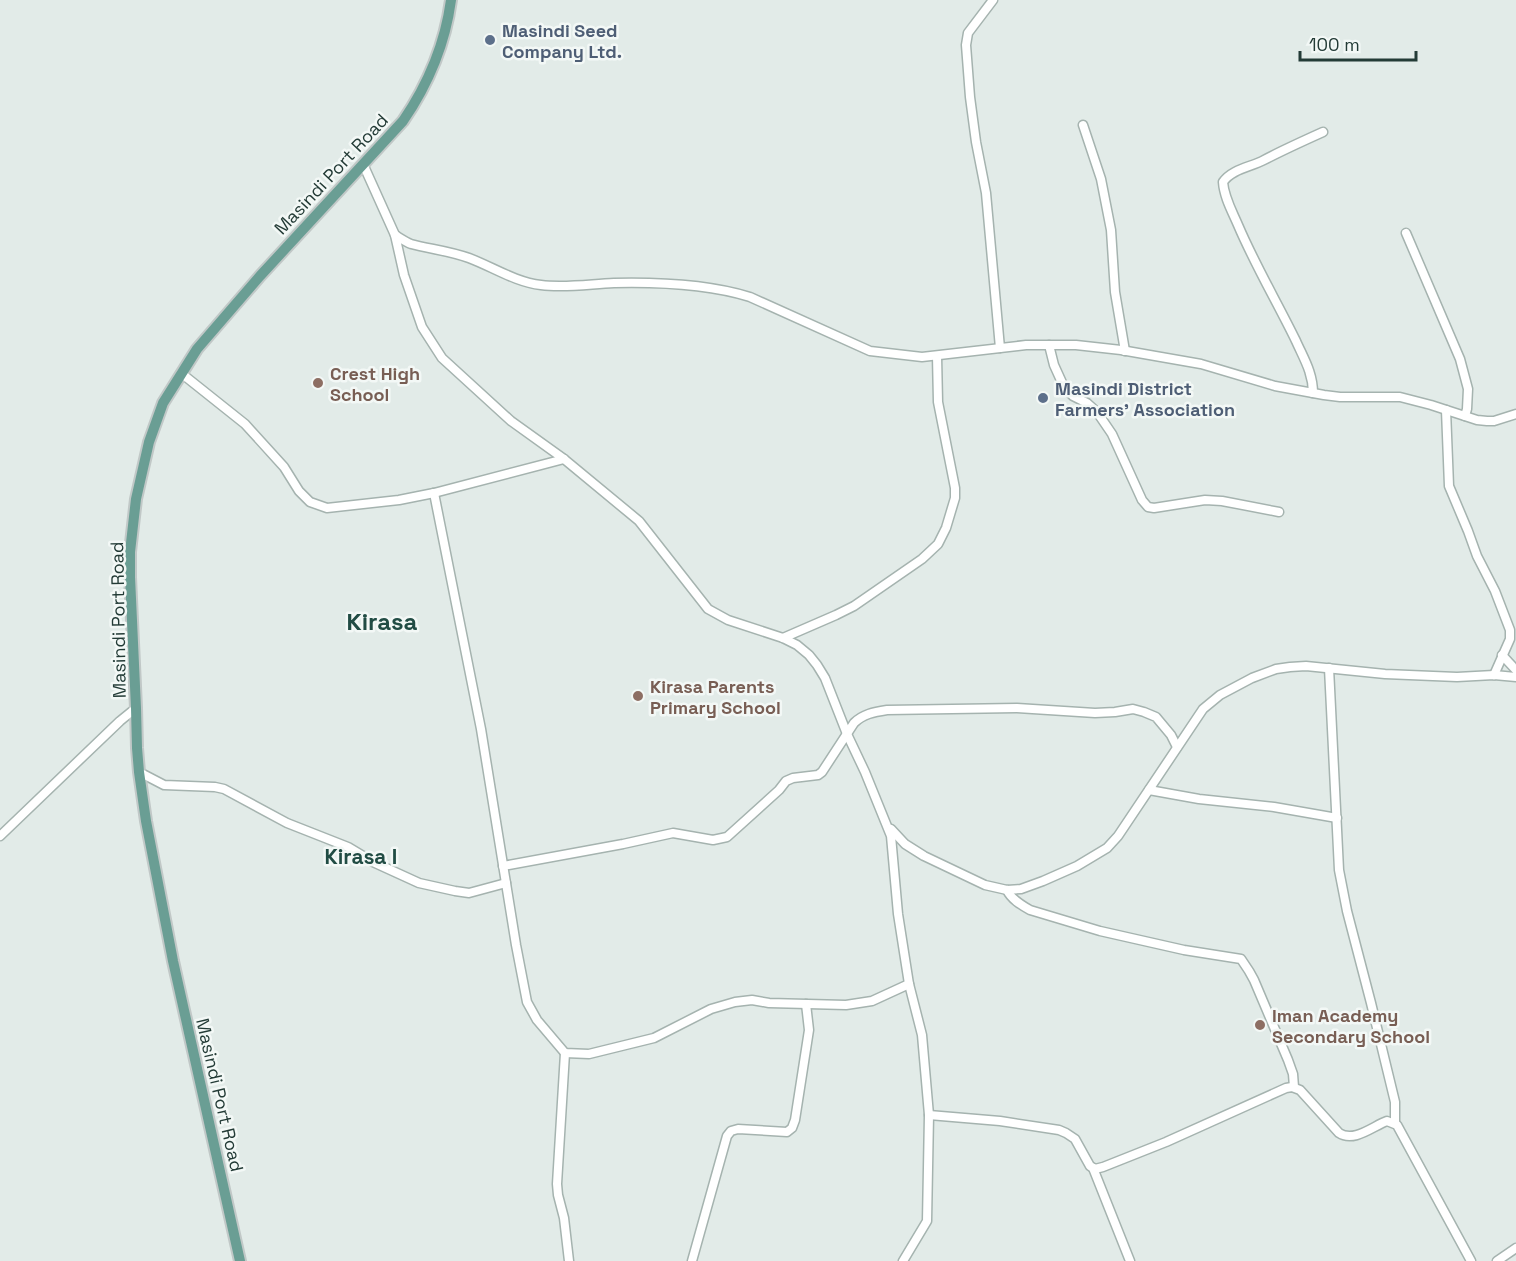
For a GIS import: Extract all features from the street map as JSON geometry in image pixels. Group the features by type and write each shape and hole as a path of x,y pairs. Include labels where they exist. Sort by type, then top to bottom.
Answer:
{"main road":[{"name":"Masindi Port Road","path":"240,1261 173,961 138,772 130,560 136,499 149,442 163,403 197,349 260,276 403,121 416,103 442,47 452,0"}],"street":[{"path":"990,2 968,33 966,45 971,108 989,213 1000,348"},
{"path":"1083,125 1101,179 1111,230 1115,292 1125,351"},
{"path":"1313,393 1311,374 1250,252 1225,196 1223,182 1229,175 1323,132"},
{"path":"363,164 395,235 404,275 422,327 442,358 511,421 564,459 639,521 708,609 728,620 783,638 797,645 817,664 825,678 847,734 889,827 898,914 909,984 922,1035 929,1115 927,1221 903,1261"},
{"path":"1407,233 1460,359 1468,389 1465,416"},
{"path":"395,235 410,243 469,258 514,279 540,285 616,283 707,286 734,292 870,351 922,357 1000,348 1076,345 1201,364 1275,386 1313,393 1340,397 1400,397 1477,420 1491,421 1516,414"},
{"path":"1049,345 1054,365 1064,387 1069,393 1092,406 1107,426 1123,454 1137,492 1148,507 1199,501 1222,501 1279,512"},
{"path":"783,638 854,606 922,560 938,544 956,498 938,402 937,356"},
{"path":"182,373 245,424 284,467 309,502 327,508 399,500 434,493 564,459"},
{"path":"1446,410 1449,486 1509,627 1510,639 1494,675"},
{"path":"434,493 481,729 527,1002 537,1020 565,1053 557,1184 569,1261"},
{"path":"1502,655 1516,670"},
{"path":"889,827 905,844 924,856 985,885 1007,890 1021,889 1077,866 1107,848 1118,836 1203,709 1229,689 1252,678 1276,669 1306,666 1385,674 1516,677"},
{"path":"1329,668 1339,870 1347,912 1395,1102 1395,1124 1471,1261"},
{"path":"0,836 136,708"},
{"path":"503,866 673,833 714,840 727,837 786,781 818,775 822,772 859,718 873,712 1017,708 1095,712 1144,711 1156,717 1171,735 1177,747"},
{"path":"138,772 164,785 225,789 287,823 348,847 373,862 419,883 469,893 506,883"},
{"path":"1149,790 1337,818"},
{"path":"1007,890 1012,898 1030,910 1100,931 1192,952 1241,959 1250,971 1288,1060 1293,1074 1294,1087"},
{"path":"565,1053 589,1054 654,1038 711,1010 735,1002 752,1000 769,1004 846,1005 872,1001 909,984"},
{"path":"692,1261 727,1136 731,1131 738,1129 787,1132 792,1128 808,1030 806,1004"},
{"path":"1093,1168 1103,1167 1156,1146 1286,1088 1294,1087 1303,1092 1345,1137 1352,1137 1384,1122 1391,1121 1395,1124"},
{"path":"929,1115 1000,1121 1066,1132 1075,1139 1093,1168 1130,1261"},
{"path":"1497,1261 1516,1248"}],"place":[{"name":"Masindi Seed Company Ltd.","path":"490,40"},
{"name":"Crest High School","path":"318,383"},
{"name":"Masindi District Farmers' Association","path":"1043,398"},
{"name":"Kirasa Parents Primary School","path":"638,696"},
{"name":"Iman Academy Secondary School","path":"1260,1025"}],"district":[{"name":"Kirasa","path":"382,621"},
{"name":"Kirasa I","path":"361,856"}]}
